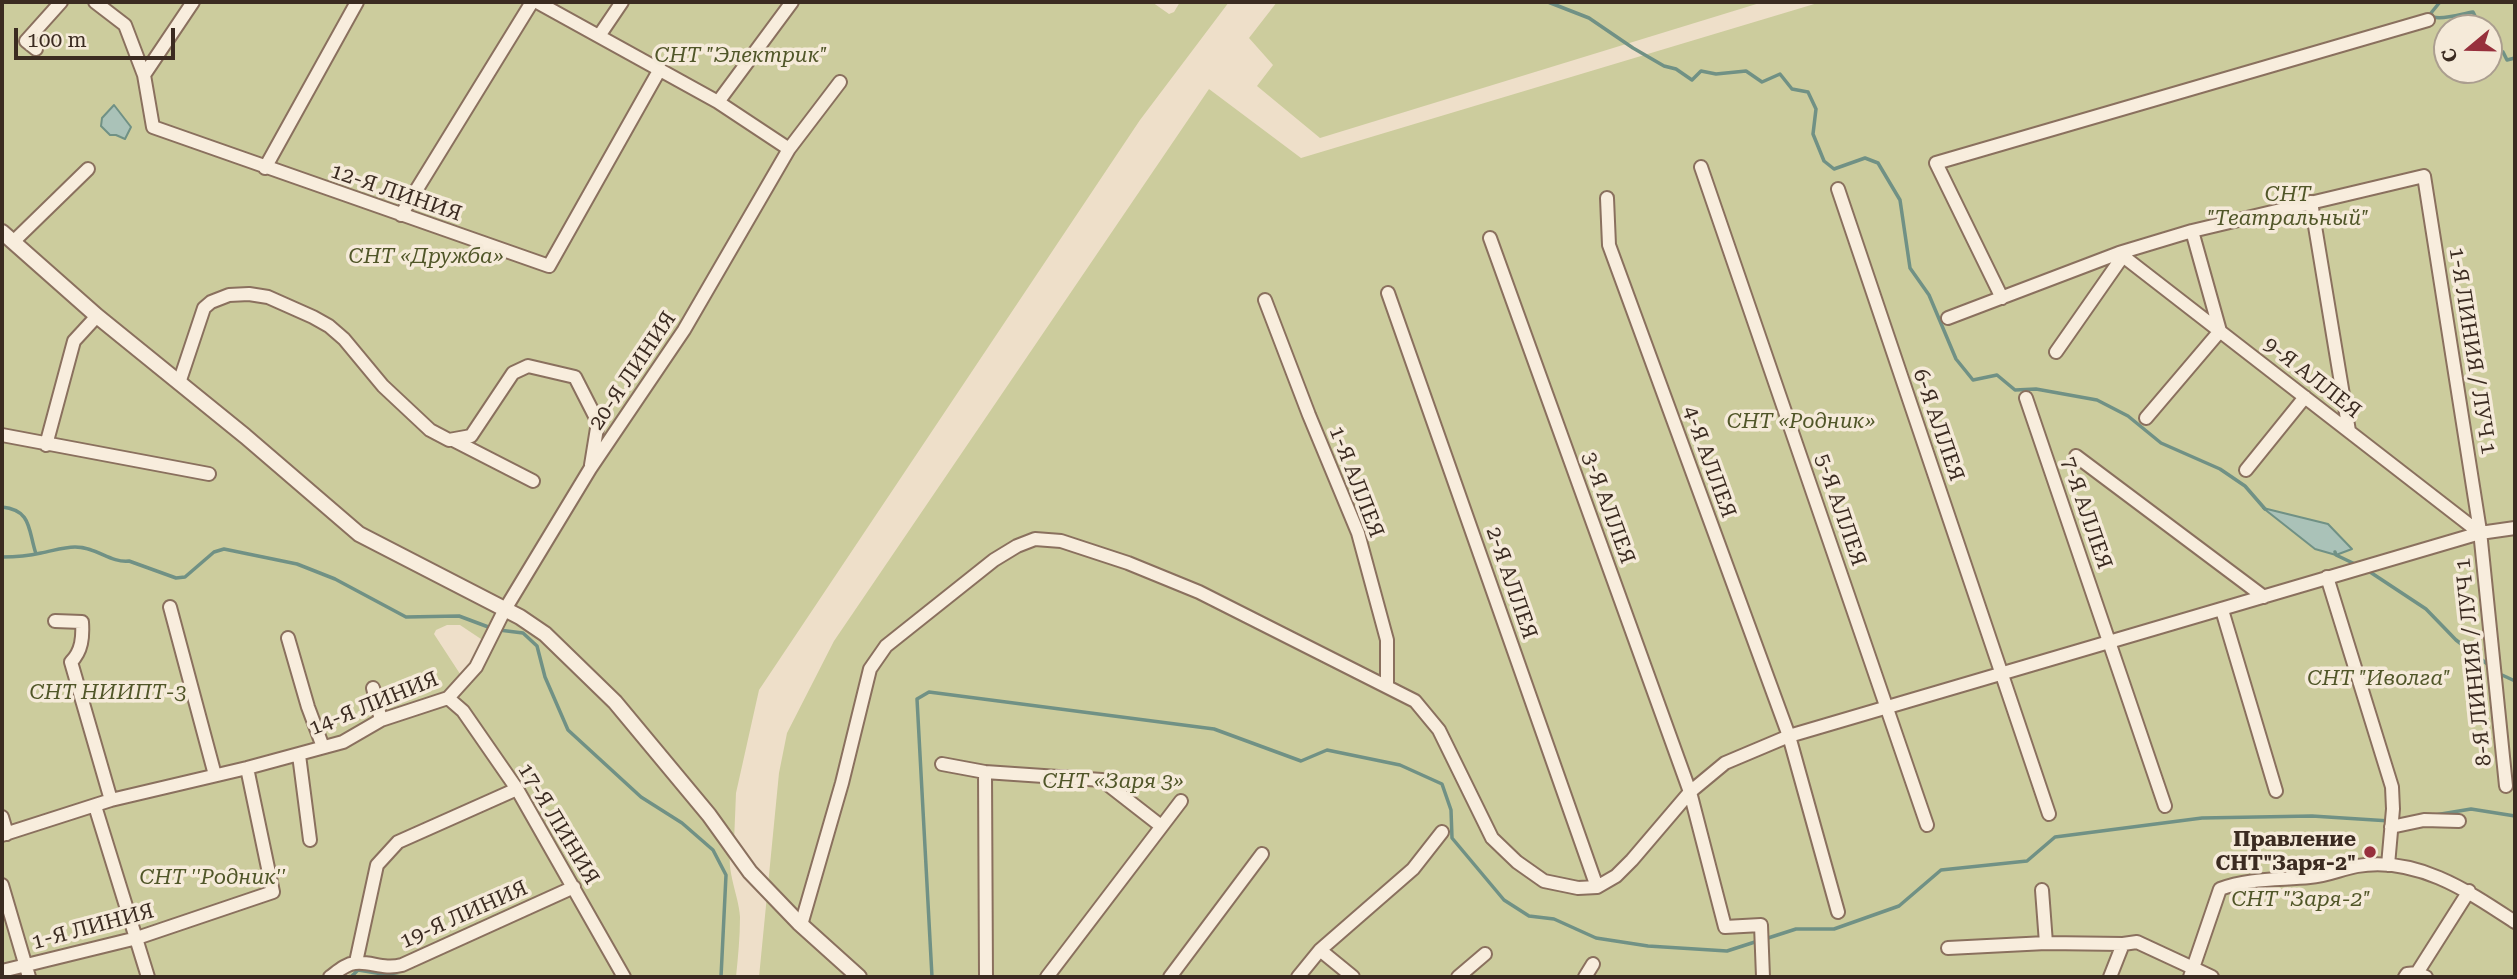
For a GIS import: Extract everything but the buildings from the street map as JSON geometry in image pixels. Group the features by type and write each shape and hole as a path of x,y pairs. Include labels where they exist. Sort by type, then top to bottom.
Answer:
{"street":[{"path":"36,49 26,41 61,2"},
{"name":"12-Я ЛИНИЯ","path":"95,2 125,25 144,75 153,127 549,266 660,69"},
{"path":"144,75 193,2"},
{"path":"265,168 357,2"},
{"path":"401,215 534,2 718,102 789,149"},
{"path":"599,36 622,2"},
{"path":"718,102 792,2"},
{"path":"2002,298 1936,163 2428,20"},
{"name":"20-Я ЛИНИЯ","path":"504,611 590,469 684,330 789,149 840,82"},
{"name":"5-Я АЛЛЕЯ","path":"1701,167 1927,825"},
{"path":"88,169 6,237 359,534 520,617 545,634 615,702 709,815 750,872 801,925 859,977"},
{"name":"1-Я ЛИНИЯ / ЛУЧ 1","path":"2311,202 2424,176 2480,533"},
{"name":"6-Я АЛЛЕЯ","path":"1838,189 2049,814"},
{"name":"4-Я АЛЛЕЯ","path":"1607,198 1609,245 1789,736 1838,912"},
{"path":"1948,318 2121,254 2192,231 2311,202 2349,431"},
{"path":"2146,418 2220,331 2192,231"},
{"name":"3-Я АЛЛЕЯ","path":"1490,237 1689,792"},
{"path":"2056,352 2121,254"},
{"name":"9-Я АЛЛЕЯ","path":"2121,254 2480,533"},
{"name":"2-Я АЛЛЕЯ","path":"1388,293 1597,887"},
{"path":"179,383 204,308 229,295 268,297 329,326 344,339 383,386 430,430 533,481"},
{"name":"1-Я АЛЛЕЯ","path":"1265,300 1358,533 1387,640 1387,685"},
{"path":"46,445 74,341 97,316"},
{"path":"453,440 471,436 513,373 528,366 549,370 575,377 598,422 590,469"},
{"path":"2246,470 2305,397"},
{"name":"7-Я АЛЛЕЯ","path":"2026,398 2165,806"},
{"path":"2,435 209,474"},
{"path":"2076,456 2264,597"},
{"path":"801,925 842,783 870,669 886,646 994,560 1035,539 1061,541 1128,563 1199,592 1415,701 1439,730 1492,838 1508,854 1544,881 1578,888 1597,887 1616,876 1689,792 1725,763 1789,736 2480,533 2515,528"},
{"name":"8-Я ЛИНИЯ / ЛУЧ 1","path":"2480,533 2506,786"},
{"path":"2327,577 2392,787 2388,865"},
{"path":"170,607 215,775"},
{"path":"2222,610 2276,791"},
{"name":"14-Я ЛИНИЯ","path":"4,834 111,800 252,767 343,742 381,720 448,698 476,667 504,611"},
{"path":"55,621 82,622 79,654 71,662 111,800"},
{"path":"288,638 307,707 323,747"},
{"path":"373,688 381,720"},
{"name":"17-Я ЛИНИЯ","path":"448,698 463,711 517,789 624,977"},
{"path":"299,755 310,840"},
{"path":"942,764 985,772 1102,780 1161,826"},
{"name":"1-Я ЛИНИЯ","path":"2,971 27,971 137,938 273,892 252,767"},
{"path":"985,772 986,977"},
{"path":"330,977 342,967 356,962 377,864 398,842 517,789"},
{"path":"1689,792 1725,926 1761,925 1763,977"},
{"path":"1047,977 1181,801"},
{"path":"95,806 148,977"},
{"path":"2,817 4,834"},
{"path":"2391,823 2459,821"},
{"path":"1298,977 1320,950 1413,869 1442,832"},
{"path":"1170,977 1262,854"},
{"path":"2191,972 2220,889 2235,883 2328,876 2355,866 2388,865 2435,875 2469,891 2515,922"},
{"path":"2,885 27,971"},
{"name":"19-Я ЛИНИЯ","path":"356,962 389,968 402,965 574,887"},
{"path":"2042,890 2046,943"},
{"path":"2416,976 2469,891"},
{"path":"1948,948 2137,942 2191,972 2212,977"},
{"path":"2109,977 2123,944"},
{"path":"1320,950 1353,977"},
{"path":"1458,977 1485,954"},
{"path":"1585,977 1593,964"}],"green space":[{"path":"2,2 1152,2 1169,14 1174,12 1180,2 1229,2 1140,120 759,690 736,793 734,842 730,859 740,917 736,977 352,977 345,972 340,977 2,977","holes":["447,625 460,625 481,639 486,637 464,680 434,634 436,630"]},
{"path":"1277,2 1763,2 1320,138 1257,86 1273,65 1249,38"},
{"path":"1821,2 2515,2 2515,977 759,977 779,773 787,733 834,641 1209,89 1301,158"}],"shaded area":[{"path":"114,105 131,127 125,139 110,135 101,126 102,118"},
{"path":"2263,508 2328,524 2352,549 2336,555 2315,549"}],"waterway":[{"path":"1548,2 1589,18 1633,48 1692,80 1701,71 1716,74 1746,71 1762,82 1780,74 1792,89 1808,92 1816,109 1813,134 1824,161 1834,169 1865,158 1878,163 1900,200 1910,268 1929,295 1956,359 1973,380 1997,375 2015,390 2036,389 2097,400 2128,416 2161,443 2220,469 2245,486 2265,509"},
{"path":"2433,17 2431,13 2440,2"},
{"path":"2463,14 2474,14"},
{"path":"2503,52 2507,60 2515,58"},
{"path":"2,507 19,512 24,517 36,554"},
{"path":"2,557 75,547 90,549 116,560 129,561 176,578 185,577 214,552 224,549 297,564 335,579 406,617 459,616 491,628"},
{"path":"2335,552 2357,565"},
{"path":"2367,570 2426,609 2456,640 2490,666"},
{"path":"499,630 523,633 537,646 545,677 568,730 641,797 682,823 713,850 726,875 721,977"},
{"path":"2502,675 2515,681"},
{"path":"932,977 917,699 929,692 1214,729 1301,761 1327,750 1400,765 1442,784 1451,810 1452,838 1504,900 1529,916 1554,919 1596,938 1648,946 1727,951 1758,941"},
{"path":"2435,815 2471,809 2515,816"},
{"path":"1765,939 1796,929 1834,929 1899,906 1941,870 2027,861 2055,837 2202,818 2312,816 2390,821"},
{"path":"351,977 358,970 401,977"}],"place":[{"name":"Правление СНТ\"Заря-2\"","path":"2370,852"}],"park label":[{"name":"СНТ \"Электрик\"","path":"741,56"},
{"name":"СНТ \"Театральный\"","path":"2288,207"},
{"name":"СНТ «Дружба»","path":"426,257"},
{"name":"СНТ «Родник»","path":"1801,422"},
{"name":"СНТ \"Иволга\"","path":"2379,679"},
{"name":"СНТ НИИПТ-3","path":"108,693"},
{"name":"СНТ «Заря 3»","path":"1113,782"},
{"name":"СНТ ''Родник''","path":"213,878"},
{"name":"СНТ \"Заря-2\"","path":"2301,900"}]}
